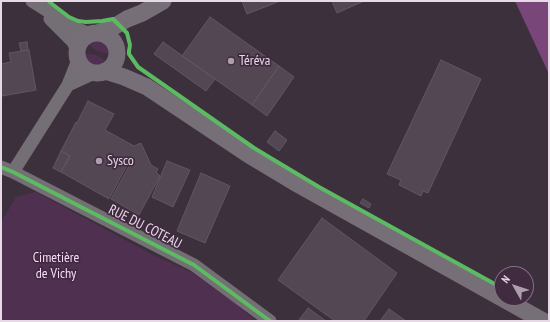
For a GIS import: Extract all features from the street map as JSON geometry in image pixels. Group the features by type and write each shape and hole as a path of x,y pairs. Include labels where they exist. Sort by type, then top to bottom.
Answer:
{"main road":[{"path":"163,1 110,29 95,33 81,40 78,55 81,65 89,71 124,76 147,86 249,155 294,182 543,321"},
{"path":"117,50 127,33 142,13"},
{"path":"95,33 110,36 114,40 117,50 116,60 113,65 100,72"},
{"path":"117,50 147,86"}],"street":[{"path":"32,1 73,26 95,33"},
{"path":"7,169 68,85 78,55 73,42 32,1"},
{"path":"68,85 100,72"},
{"name":"RUE DU COTEAU","path":"7,169 194,265 270,321"}],"green space":[{"path":"93,40 102,41 108,47 109,54 97,51 87,44"},
{"path":"84,53 96,55 106,61 101,65 92,65 86,60"},
{"name":"Cimetière de Vichy","path":"36,192 155,256 191,272 235,303 256,321 1,321 1,222 16,197"}],"shaded area":[{"path":"515,1 549,1 549,74"}],"building":[{"path":"242,1 280,1 247,14"},
{"path":"332,1 364,1 337,13"},
{"name":"Téréva","path":"210,17 279,66 252,105 182,56"},
{"path":"27,42 28,50 21,51 19,43"},
{"path":"163,42 215,79 206,91 154,54"},
{"path":"29,50 36,90 2,96 1,64 11,62 9,53"},
{"path":"441,60 481,79 428,193 423,191 421,196 399,185 401,180 387,174"},
{"path":"279,66 294,77 267,116 252,105"},
{"name":"Sysco","path":"88,101 114,114 105,130 134,146 141,143 151,165 158,169 156,172 160,176 139,215 111,199 134,157 132,156 109,199 61,172 70,156 61,151"},
{"path":"275,131 287,140 279,151 267,142"},
{"path":"61,151 70,156 61,172 53,168"},
{"path":"167,161 190,170 173,207 152,197"},
{"path":"201,173 230,186 205,243 177,231"},
{"path":"363,199 371,204 369,208 360,203"},
{"path":"322,218 397,273 364,321 335,321 278,280"},
{"path":"308,308 326,321 299,320"},
{"path":"389,309 406,321 380,321"}],"cycle path":[{"path":"48,1 69,17 78,21 86,22 113,19 127,33 130,45 129,54 138,67 254,148 319,187 494,284"},
{"path":"1,167 194,265 270,321"}],"place":[{"name":"Téréva","path":"231,61"},
{"name":"Sysco","path":"99,161"}]}
